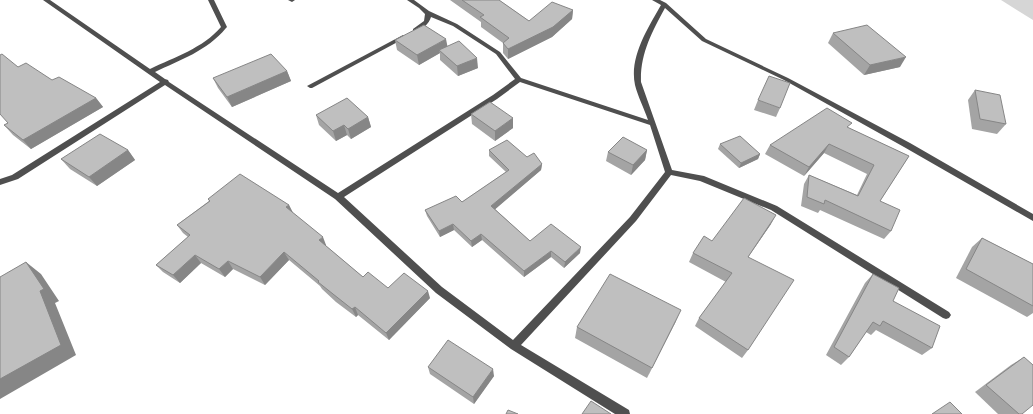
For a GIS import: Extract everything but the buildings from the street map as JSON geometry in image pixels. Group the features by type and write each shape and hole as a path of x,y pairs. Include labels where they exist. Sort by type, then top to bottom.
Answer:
{"street":[{"path":"46,0 150,72 166,81 338,197 439,290 514,346 625,414"},
{"path":"150,72 205,45 219,34 224,27 211,0"},
{"path":"410,0 423,7 428,13 455,25 498,53 519,79 653,124"},
{"path":"655,0 664,4 704,40 786,78 907,145 1033,218"},
{"path":"664,4 644,40 640,58 638,82 653,124 661,155 669,172"},
{"path":"310,86 426,24 429,18 428,13"},
{"path":"338,197 496,97 519,79"},
{"path":"0,182 15,177 166,81"},
{"path":"669,172 701,178 774,208 946,315"},
{"path":"514,346 633,219 669,172"}],"shaded area":[{"path":"1001,0 1033,0 1033,20"}]}
